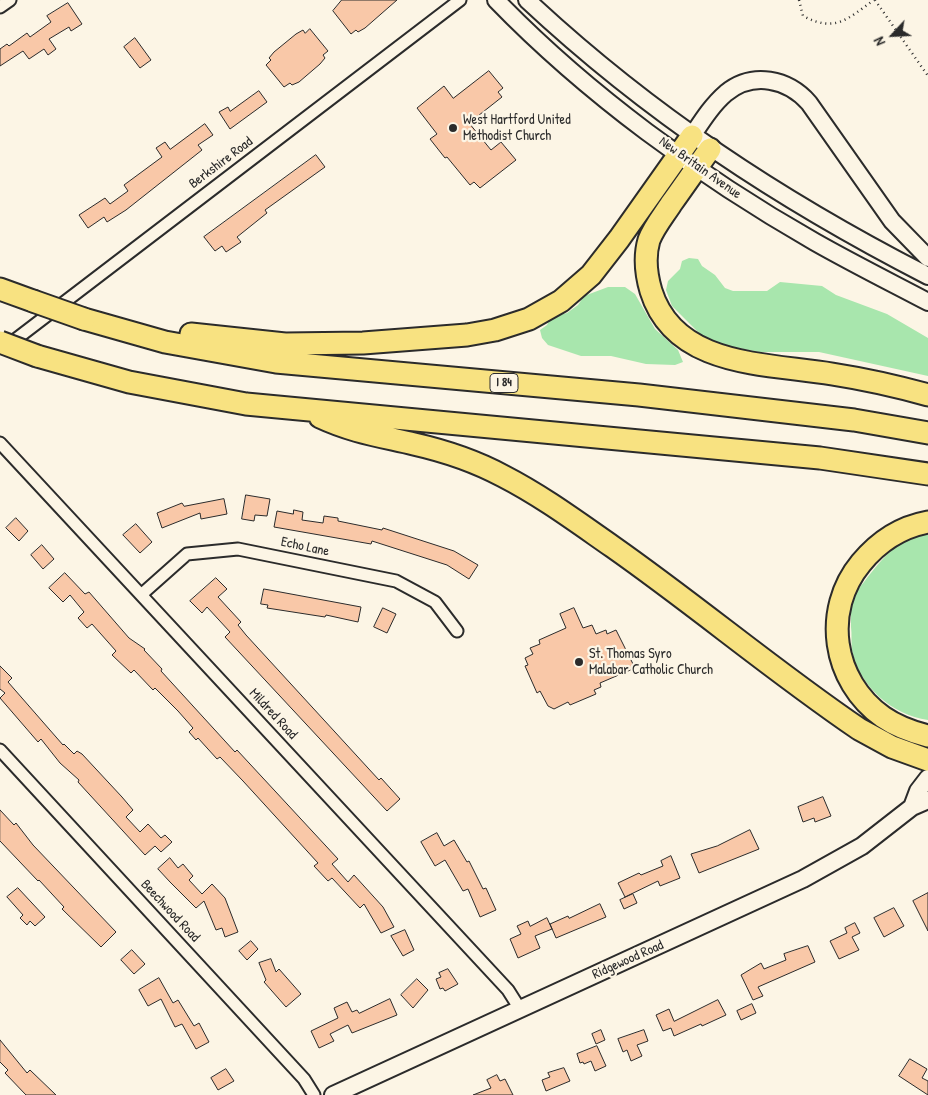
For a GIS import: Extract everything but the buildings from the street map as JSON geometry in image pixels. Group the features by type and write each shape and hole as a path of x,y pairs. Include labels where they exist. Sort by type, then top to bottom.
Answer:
{"highway":[{"path":"109,326 153,327 225,339 297,344 403,340 467,335 504,328 546,310 584,283 614,246 692,136"},
{"path":"710,149 655,227 646,252 646,267 653,297 671,328 696,346 729,358 851,377 928,395"},
{"name":"I 84","path":"0,289 109,326 197,349 276,362 658,397 854,420 928,433"},
{"path":"0,342 37,356 94,373 168,391 227,401 820,458 928,474"},
{"path":"307,410 362,434 416,444 455,455 520,484 633,561 859,729 892,747 928,760"},
{"path":"928,522 910,526 892,535 864,559 843,592 838,614 837,631 844,669 860,695 889,721 928,736"}],"main road":[{"name":"New Britain Avenue","path":"496,0 583,80 698,167 814,241 928,302"},
{"name":"New Britain Avenue","path":"527,0 606,70 710,149 797,206 928,276"},
{"path":"692,136 718,100 734,88 759,80 774,81 787,85 802,94 892,221 928,258"},
{"name":"Ridgewood Road","path":"912,807 918,791 928,778"},
{"name":"Ridgewood Road","path":"335,1094 803,878 862,846 912,807 928,800"}],"street":[{"path":"0,7 10,0"},
{"name":"Berkshire Road","path":"0,351 460,0"},
{"name":"Mildred Road","path":"0,443 508,990 520,1009"},
{"name":"Echo Lane","path":"142,594 187,554 238,549 396,582 435,602 456,631"},
{"name":"Beechwood Road","path":"0,750 304,1079 314,1095"}],"path":[{"path":"799,0 803,16 818,24 842,23 874,0 928,76"}],"green space":[{"path":"689,258 698,259 702,266 715,275 725,288 733,291 767,291 780,282 822,286 836,295 887,314 928,338 928,376 819,352 759,352 708,342 672,306 666,290 668,281 680,269 682,261"},
{"path":"608,287 625,287 635,294 655,329 678,350 683,362 675,365 646,364 611,356 581,356 548,345 542,338 540,330 547,325 551,317 567,313 578,305 584,296"},
{"path":"928,531 928,720 902,712 890,705 879,697 862,675 852,650 851,603 857,591 891,550 907,540"}],"place":[{"name":"West Hartford United Methodist Church","path":"453,128"},
{"name":"St. Thomas Syro Malabar Catholic Church","path":"579,662"}]}
